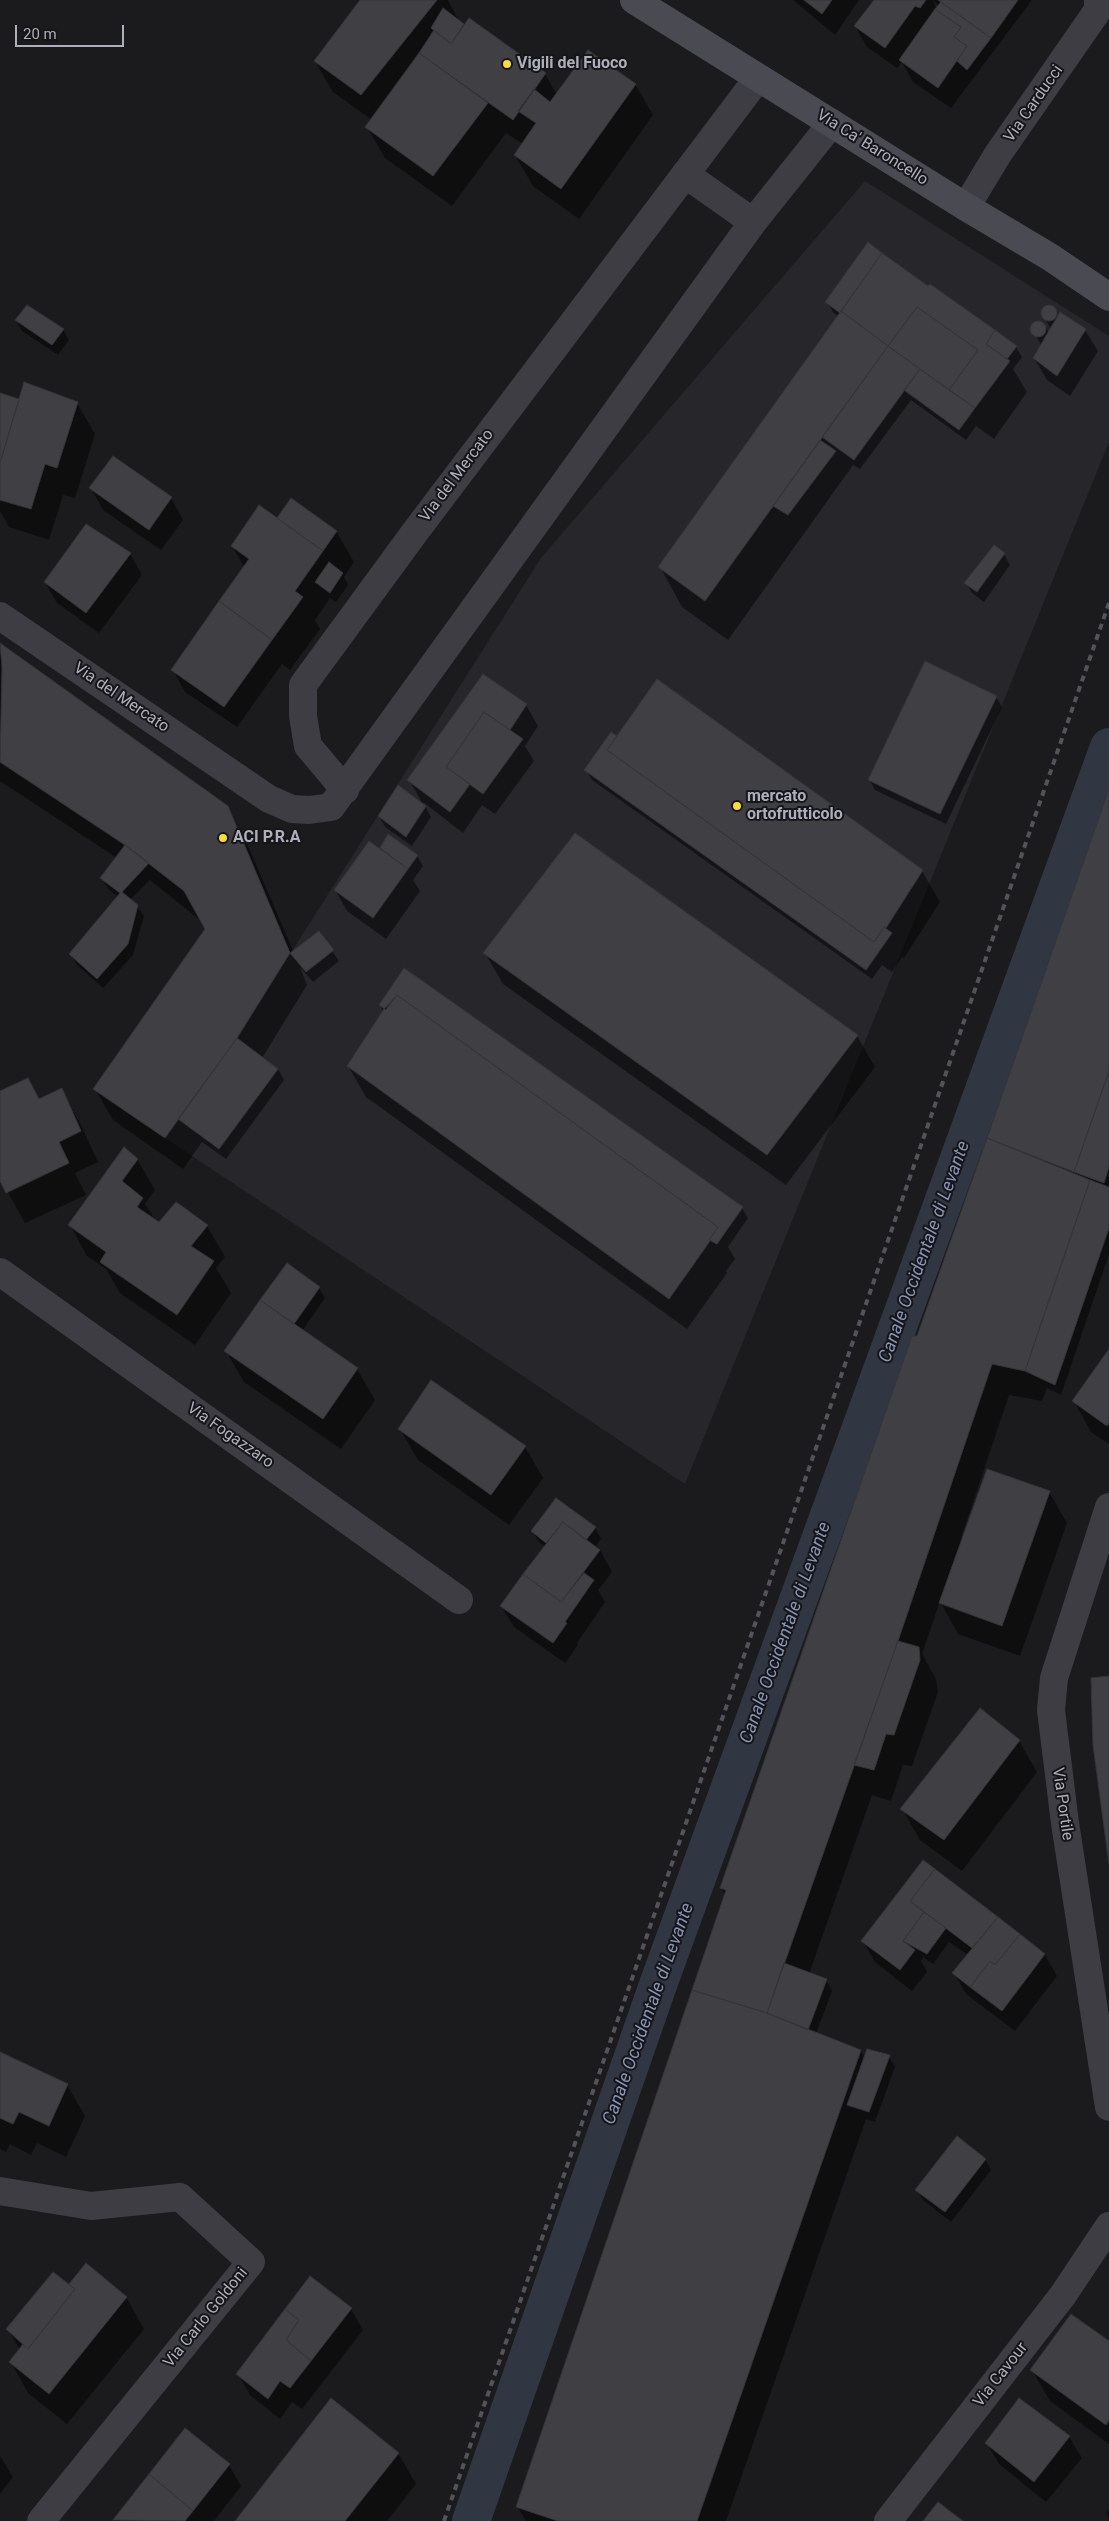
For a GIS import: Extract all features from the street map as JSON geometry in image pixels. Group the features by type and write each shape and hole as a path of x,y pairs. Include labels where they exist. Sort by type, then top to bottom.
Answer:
{"main road":[{"name":"Via Ca' Baroncello","path":"634,0 966,207 1050,257 1109,297"}],"street":[{"name":"Via Carducci","path":"966,207 998,154 1098,10 1098,0"},
{"name":"Via del Mercato","path":"345,790 308,746 303,716 303,685 414,532 758,78"},
{"name":"Via del Mercato","path":"0,616 269,799 292,809 309,810 331,807 754,222 832,123"},
{"path":"685,174 754,222"},
{"name":"Via Fogazzaro","path":"0,1272 459,1600"},
{"name":"Via Portile","path":"1109,1507 1054,1678 1051,1710 1064,1823 1109,2107"},
{"name":"Via Carlo Goldoni","path":"0,2191 91,2206 180,2197 251,2262 41,2521"},
{"name":"Via Cavour","path":"888,2521 1063,2295 1109,2226"}],"shaded area":[{"path":"865,181 1109,336 1109,442 685,1484 165,1138 237,1038 541,558"}],"building":[{"path":"360,0 437,0 361,95 314,61"},
{"path":"804,0 832,0 822,14"},
{"path":"874,0 926,0 920,8 915,6 885,48 854,26"},
{"path":"938,0 1018,0 991,38"},
{"path":"941,2 991,38 967,70 957,61 967,46 954,37 961,27 935,9"},
{"path":"443,8 464,24 451,44 431,28"},
{"path":"935,9 961,27 954,37 967,46 938,88 899,60"},
{"path":"469,18 546,73 513,120 419,53 434,30 451,44"},
{"path":"588,50 636,84 561,189 514,155 536,123 518,111 534,89 550,102"},
{"path":"419,53 488,103 433,176 365,127"},
{"path":"868,242 882,253 840,313 825,302"},
{"path":"882,253 995,330 986,344 1010,361 975,408 949,390 978,350 917,307 888,346 841,311"},
{"path":"27,305 64,329 52,345 15,320"},
{"path":"1046,305 1052,305 1057,310 1055,319 1046,321 1041,316 1041,310"},
{"path":"917,307 978,350 949,390 888,346"},
{"path":"841,311 888,346 705,601 658,567"},
{"path":"1060,312 1086,329 1057,376 1033,358"},
{"path":"1035,321 1041,321 1046,326 1044,335 1035,337 1030,332 1030,326"},
{"path":"995,330 1017,346 1007,359 986,344"},
{"path":"888,346 920,369 854,460 822,437"},
{"path":"920,369 975,408 959,430 904,390"},
{"path":"24,382 78,402 57,468 45,464 31,509 0,500 0,463"},
{"path":"0,393 19,399 0,463"},
{"path":"820,440 836,451 788,515 773,506"},
{"path":"113,456 172,497 149,530 89,488"},
{"path":"291,498 337,531 323,551 277,518"},
{"path":"259,505 323,551 295,591 303,597 272,640 219,601 249,559 231,546"},
{"path":"86,524 131,553 86,613 44,582"},
{"path":"994,545 1005,553 977,592 964,583"},
{"path":"329,562 343,573 330,593 315,582"},
{"path":"219,601 272,640 224,707 171,670"},
{"path":"0,643 228,806 290,953 237,1038 165,1138 93,1089 205,929 184,891 125,845 0,762 2,667"},
{"path":"925,661 997,696 940,814 868,780"},
{"path":"483,674 527,704 510,730 484,712 446,767 470,784 450,812 407,780"},
{"path":"657,679 923,870 886,928 884,927 874,942 607,750"},
{"path":"484,712 523,739 483,794 446,767"},
{"path":"611,732 617,736 607,750 874,942 884,927 892,933 866,970 584,770"},
{"path":"398,785 426,806 406,837 378,816"},
{"path":"1109,789 1109,1071 1074,1172 987,1138"},
{"path":"575,833 858,1035 767,1155 483,953"},
{"path":"388,834 418,855 408,869 380,848"},
{"path":"369,841 408,869 373,918 334,890"},
{"path":"125,845 149,863 122,892 138,905 128,944 97,979 69,954 120,893 100,878"},
{"path":"319,931 334,950 306,972 290,953"},
{"path":"404,968 743,1207 717,1244 709,1240 718,1227 397,995 386,1010 379,1005"},
{"path":"397,995 718,1227 669,1299 347,1066 384,1009"},
{"path":"237,1038 278,1069 219,1149 178,1119"},
{"path":"1109,1071 1109,1167 1104,1183 1074,1172"},
{"path":"28,1078 39,1099 62,1088 81,1131 59,1142 69,1163 6,1193 0,1181 0,1091"},
{"path":"987,1138 1090,1180 1025,1371 992,1364 898,1641 767,2013 692,1990 726,1890 720,1888 912,1336 917,1336"},
{"path":"124,1147 138,1159 122,1181 143,1198 137,1207 159,1222 176,1202 208,1225 191,1246 214,1261 177,1315 100,1262 106,1252 68,1225"},
{"path":"1090,1180 1109,1187 1109,1228 1055,1385 1025,1371"},
{"path":"287,1263 320,1287 294,1324 260,1300"},
{"path":"260,1300 358,1368 323,1419 224,1351"},
{"path":"1109,1349 1109,1423 1107,1426 1072,1401"},
{"path":"431,1380 526,1446 491,1495 398,1429"},
{"path":"987,1469 1050,1491 1002,1626 939,1603"},
{"path":"556,1498 596,1527 586,1540 563,1522 546,1543 531,1531"},
{"path":"563,1522 600,1550 561,1602 523,1574"},
{"path":"584,1573 594,1580 553,1643 500,1606 523,1574 561,1602"},
{"path":"898,1641 919,1647 920,1660 894,1735 886,1734 874,1770 854,1765"},
{"path":"1109,1676 1109,1864 1093,1745 1091,1678"},
{"path":"980,1708 1020,1740 944,1840 900,1809"},
{"path":"923,1860 935,1869 910,1901 924,1912 903,1941 915,1950 900,1970 861,1941"},
{"path":"935,1869 998,1917 972,1948 910,1901"},
{"path":"924,1912 946,1928 927,1954 903,1941"},
{"path":"998,1917 1020,1934 995,1965 990,1961 970,1987 952,1973"},
{"path":"1020,1934 1045,1954 1002,2011 970,1987 990,1961 995,1965"},
{"path":"784,1963 827,1979 808,2030 767,2013"},
{"path":"692,1990 767,2013 861,2050 697,2521 558,2521 516,2507"},
{"path":"867,2049 890,2055 869,2112 847,2105"},
{"path":"0,2052 68,2084 49,2126 19,2112 13,2124 0,2118"},
{"path":"957,2136 986,2159 945,2212 915,2190"},
{"path":"86,2263 127,2297 49,2394 9,2362 23,2344 28,2349 75,2289 69,2284"},
{"path":"53,2272 75,2289 28,2349 6,2329"},
{"path":"310,2276 352,2308 311,2361 286,2340 299,2320 285,2309"},
{"path":"285,2309 299,2320 286,2340 311,2361 290,2388 280,2381 268,2399 236,2374"},
{"path":"1071,2314 1109,2341 1109,2420 1106,2425 1030,2370"},
{"path":"331,2398 399,2453 345,2521 235,2521"},
{"path":"1019,2398 1070,2436 1034,2482 985,2443"},
{"path":"185,2428 230,2464 193,2511 149,2474"},
{"path":"149,2474 193,2511 185,2521 113,2520"},
{"path":"938,2502 963,2521 923,2521"}],"waterway":[{"name":"Canale Occidentale di Levante","path":"471,2521 659,1982 1109,747"}],"railway":[{"path":"444,2521 1109,603"}],"place":[{"name":"Vigili del Fuoco","path":"507,64"},
{"name":"mercato ortofrutticolo","path":"737,806"},
{"name":"ACI P.R.A","path":"223,838"}]}
